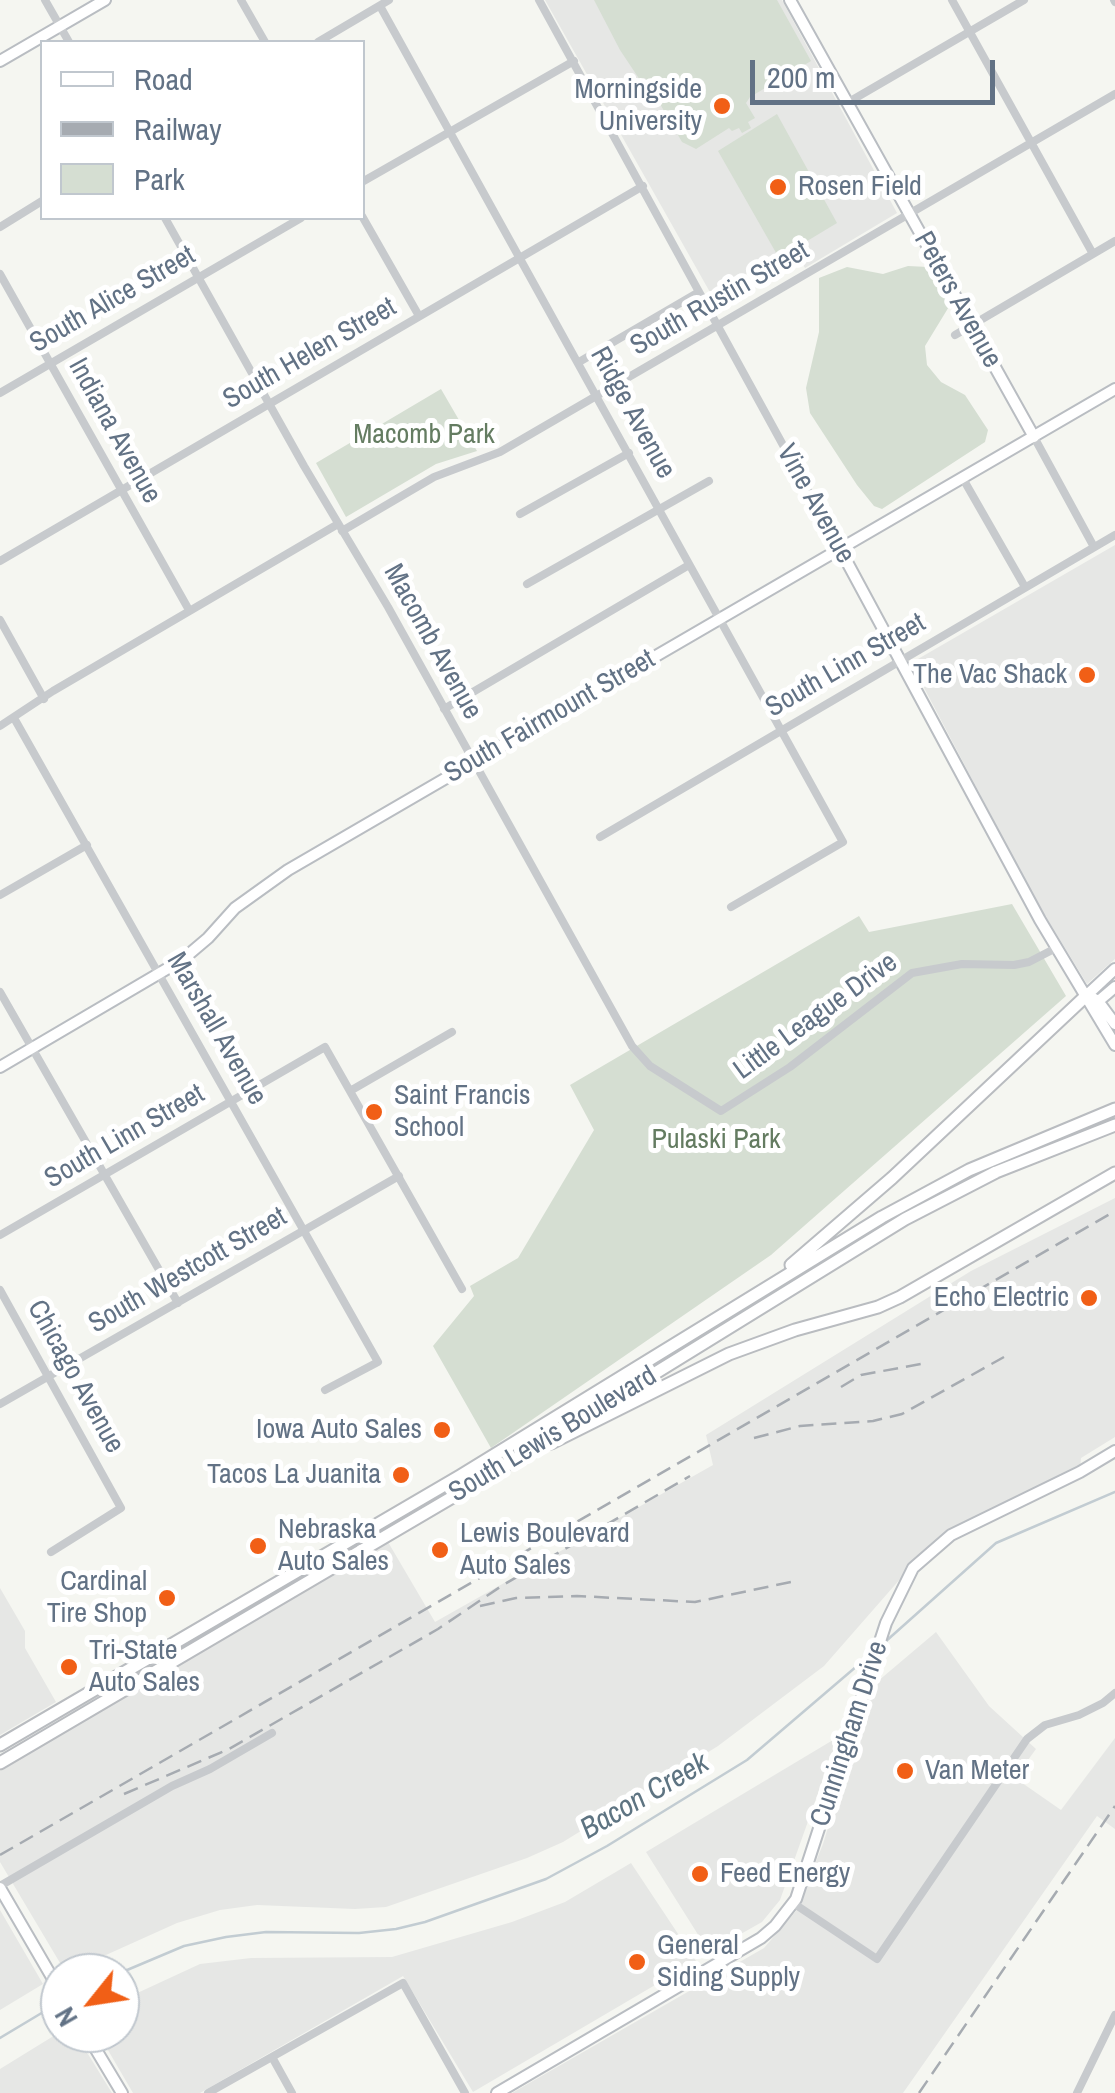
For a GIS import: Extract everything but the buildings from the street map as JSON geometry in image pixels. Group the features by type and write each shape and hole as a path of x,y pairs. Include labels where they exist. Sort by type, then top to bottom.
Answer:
{"main road":[{"path":"754,1294 846,1219 1092,1001"},
{"name":"South Lewis Boulevard","path":"0,1745 460,1476 882,1217 969,1170 1115,1108"},
{"name":"South Lewis Boulevard","path":"0,1764 490,1474 905,1219 996,1172 1115,1125"},
{"path":"490,1474 729,1354 900,1297 1115,1173"}],"street":[{"path":"45,0 68,40"},
{"path":"0,61 105,0"},
{"path":"241,0 263,40"},
{"path":"321,40 389,0"},
{"name":"Vine Avenue","path":"539,0 1056,948 1092,1001"},
{"name":"Peters Avenue","path":"790,0 1094,547"},
{"path":"952,0 1093,254"},
{"path":"848,103 1024,0"},
{"name":"Ridge Avenue","path":"380,6 844,842 731,907"},
{"path":"365,180 574,60"},
{"name":"South Rustin Street","path":"0,726 189,610 434,476 500,452 1115,94"},
{"name":"South Helen Street","path":"0,561 643,186"},
{"path":"0,227 40,203"},
{"name":"Macomb Avenue","path":"167,220 632,1046 650,1066 721,1111"},
{"name":"South Alice Street","path":"0,392 298,220"},
{"path":"364,220 419,316"},
{"path":"955,335 1115,240"},
{"name":"Indiana Avenue","path":"0,274 189,610"},
{"path":"578,362 699,292"},
{"name":"South Fairmount Street","path":"0,1067 196,949 260,888 1115,389"},
{"path":"520,514 629,452"},
{"path":"962,477 1025,587"},
{"path":"527,584 709,481"},
{"name":"South Linn Street","path":"600,837 1115,535"},
{"path":"444,709 689,565"},
{"path":"0,620 44,699"},
{"name":"Marshall Avenue","path":"14,718 378,1362 325,1390"},
{"path":"0,895 87,845"},
{"name":"Little League Drive","path":"721,1111 790,1067 912,973 962,964 1014,965 1056,948"},
{"path":"1092,1001 1115,969"},
{"path":"1092,1001 1115,987"},
{"path":"0,992 178,1302"},
{"path":"1092,1001 1115,1024"},
{"path":"1092,1001 1115,1045"},
{"path":"452,1032 350,1091 462,1289"},
{"name":"South Linn Street","path":"0,1235 325,1047 350,1091"},
{"name":"South Westcott Street","path":"0,1404 399,1176"},
{"name":"Chicago Avenue","path":"0,1290 121,1508"},
{"name":"Cunningham Drive","path":"497,2093 761,1938 793,1903 900,1590 926,1554 951,1535 1115,1452"},
{"path":"51,1552 133,1501"},
{"path":"793,1903 877,1960 1023,1746 1045,1725 1103,1704 1115,1693"},
{"path":"40,1957 0,1887 172,1786 272,1734"},
{"path":"208,2093 403,1983 465,2093"},
{"path":"1077,2093 1115,2016"},
{"path":"98,2053 122,2093"},
{"path":"272,2057 292,2093"}],"shaded area":[{"name":"Morningside University","path":"545,0 782,0 897,213 805,268 793,247 711,294"},
{"path":"1115,545 1115,959 1087,984 1035,899 911,663"},
{"path":"1115,1198 1115,1437 1081,1458 1080,1469 954,1528 929,1546 824,1666 718,1746 563,1842 386,1907 257,1905 220,1910 177,1923 110,1953 54,1953 0,1862 0,1771 388,1542 435,1622 713,1465 706,1435 971,1271"},
{"path":"0,1588 25,1631 25,1648 56,1702 0,1735"},
{"path":"936,1632 989,1706 1036,1749 1015,1778 1061,1810 1115,1738 1115,1829 1097,1816 903,2093 512,2093 764,1948 796,1911 823,1844 871,1687"},
{"path":"838,1737 780,1900 762,1922 709,1952 646,1852"},
{"path":"631,1863 696,1961 473,2092 403,1976 200,2093 133,2093 110,2053 140,2053 140,1992 200,1964 251,1958 392,1957 512,1922 565,1902"},
{"path":"0,1910 40,1979 40,1986 0,2010"},
{"path":"40,2044 40,2053 87,2053 112,2093 0,2093 0,2069"}],"green space":[{"path":"594,0 777,0 811,61 750,97 746,103 755,118 748,122 751,128 742,133 739,128 729,128 696,149 682,142 645,78 640,80 620,50"},
{"name":"Rosen Field","path":"777,114 837,223 779,258 718,151"},
{"path":"908,266 928,267 946,289 950,305 925,346 927,365 941,382 965,395 988,430 985,442 882,509 874,506 857,485 810,413 806,388 819,332 819,278 847,267 883,274"},
{"name":"Macomb Park","path":"441,389 477,451 436,464 346,517 316,463"},
{"name":"Pulaski Park","path":"1012,904 1066,996 771,1255 491,1448 433,1346 474,1296 470,1286 518,1258 594,1130 570,1085 859,916 869,932"}],"waterway":[{"name":"Bacon Creek","path":"885,1642 996,1543 1115,1492"},
{"name":"Bacon Creek","path":"140,1965 184,1946 226,1937 266,1932 359,1933 396,1929 546,1879 747,1760 871,1654"},
{"name":"Bacon Creek","path":"0,2038 40,2014"}],"railway":[{"path":"0,1855 1115,1211"},
{"path":"754,1438 800,1426 873,1421 902,1414 1004,1357"},
{"path":"841,1387 861,1375 926,1363"},
{"path":"124,1794 229,1749 438,1629 503,1585 690,1476"},
{"path":"480,1606 516,1598 577,1596 695,1602 791,1582"},
{"path":"919,2093 1115,1806"}],"place":[{"name":"Morningside University","path":"722,106"},
{"name":"Rosen Field","path":"778,187"},
{"name":"The Vac Shack","path":"1087,675"},
{"name":"Saint Francis School","path":"374,1112"},
{"name":"Echo Electric","path":"1089,1298"},
{"name":"Iowa Auto Sales","path":"442,1430"},
{"name":"Tacos La Juanita","path":"401,1475"},
{"name":"Nebraska Auto Sales","path":"258,1546"},
{"name":"Lewis Boulevard Auto Sales","path":"440,1550"},
{"name":"Cardinal Tire Shop","path":"167,1598"},
{"name":"Tri-State Auto Sales","path":"69,1667"},
{"name":"Van Meter","path":"905,1771"},
{"name":"Feed Energy","path":"700,1874"},
{"name":"General Siding Supply","path":"637,1962"}]}
